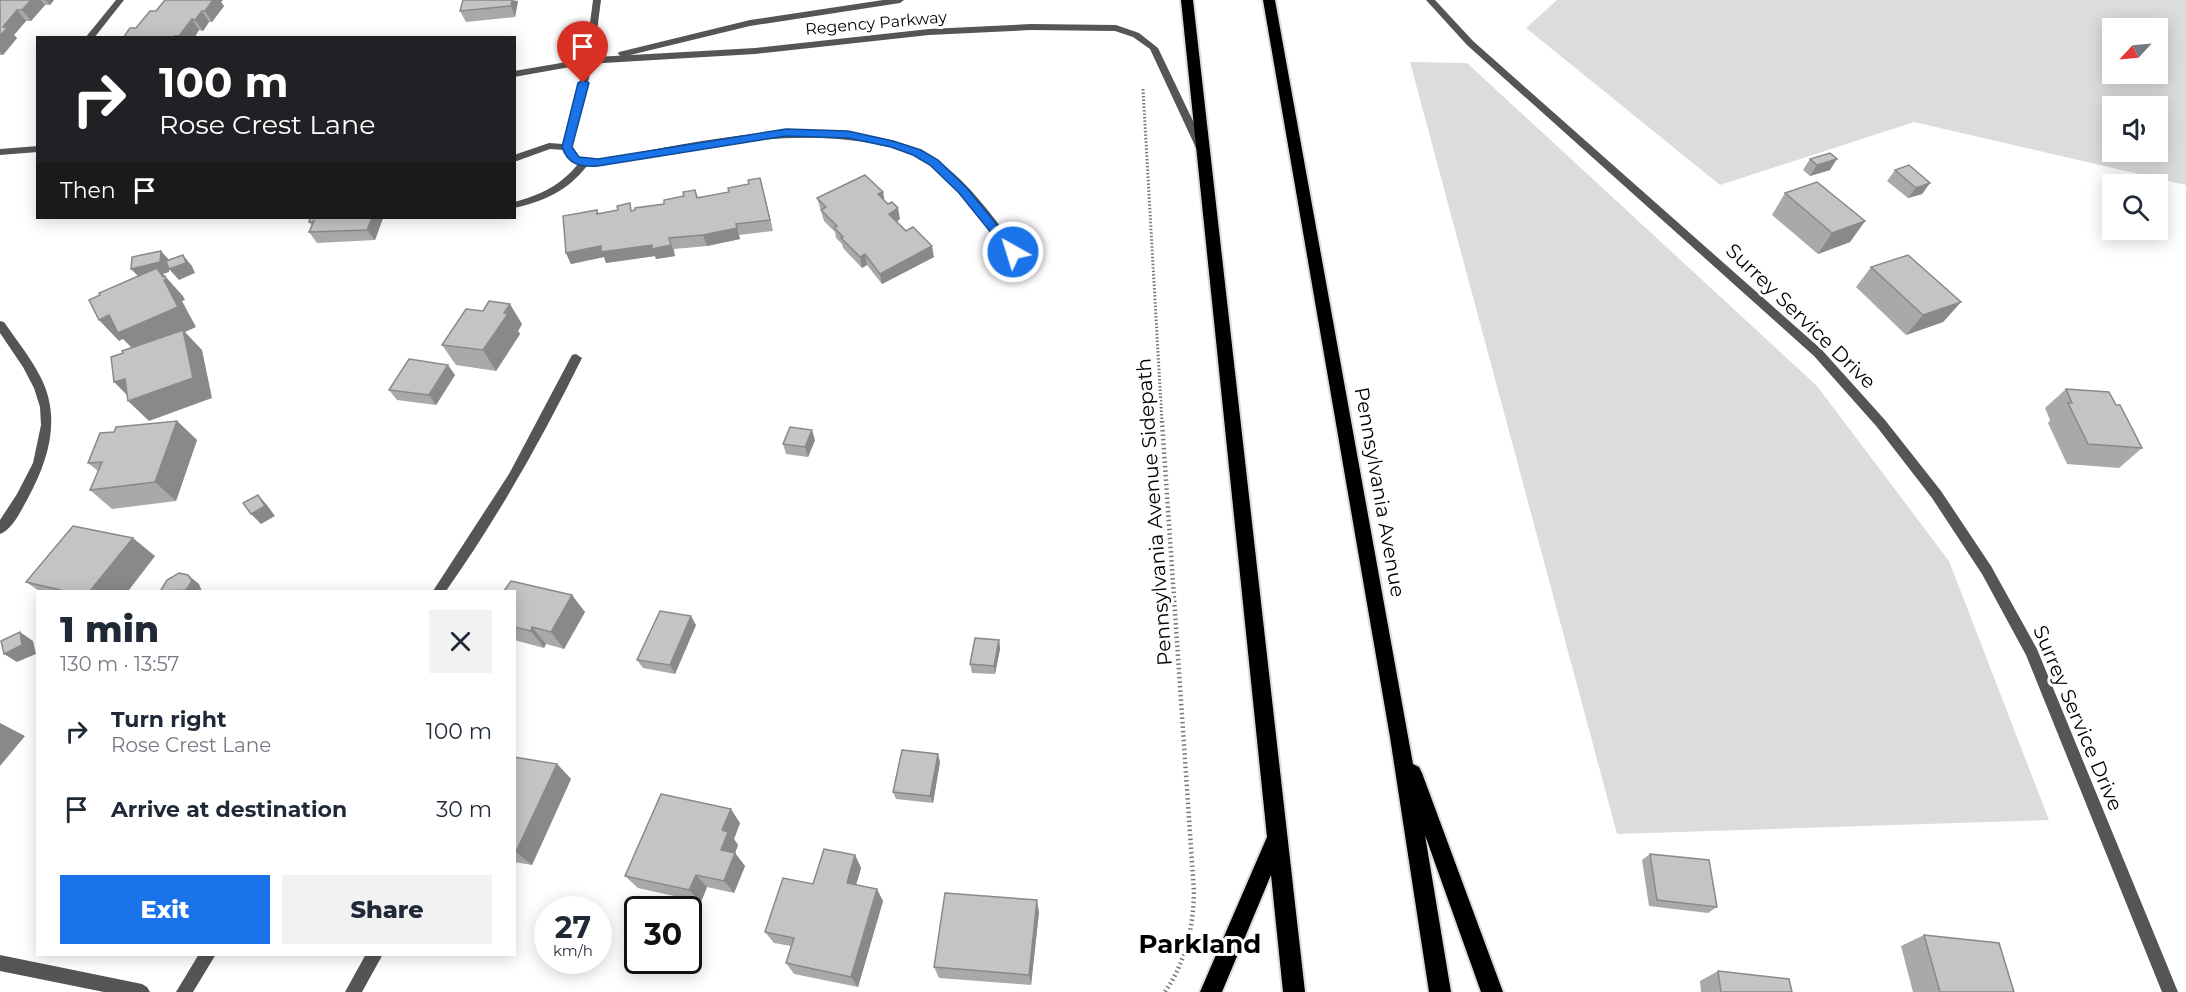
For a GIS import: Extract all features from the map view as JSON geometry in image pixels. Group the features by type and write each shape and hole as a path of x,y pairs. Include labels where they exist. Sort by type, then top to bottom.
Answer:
{"highway":[{"path":"1187,0 1294,992"},
{"name":"Pennsylvania Avenue","path":"1269,0 1399,737 1440,992"},
{"path":"1399,737 1492,992"},
{"path":"1211,992 1278,836"}],"street":[{"path":"91,36 120,0"},
{"path":"597,0 589,62 567,147 570,156 584,163 786,132 848,134 893,144 934,162 963,191 1026,268"},
{"name":"Regency Parkway","path":"516,74 589,62 750,23 900,0"},
{"name":"Surrey Service Drive","path":"1430,0 1470,43 1818,353 1869,408 1935,490 1976,551 2010,608 2032,653 2170,992"},
{"name":"Regency Parkway","path":"589,62 755,51 929,32 1031,27 1116,28 1136,35 1154,48 1203,152"},
{"path":"516,158 549,146 567,147"},
{"path":"0,152 36,149"},
{"path":"516,205 539,200 556,191 572,179 584,163"},
{"path":"0,325 40,385 46,406 42,450 37,468 27,493 0,529"},
{"path":"440,590 466,554 527,455 576,358"},
{"path":"184,992 207,956"},
{"path":"353,992 374,956"},
{"path":"0,963 142,992"}],"path":[{"name":"Pennsylvania Avenue Sidepath","path":"1143,87 1194,893 1193,926 1188,944 1172,983 1165,992"}],"shaded area":[{"path":"1557,0 2186,0 2186,185 2168,181 2168,174 2139,174 1914,122 1720,185 1526,28"},
{"path":"1410,62 1467,63 1817,386 1949,561 2049,820 1617,834"}],"building":[{"path":"0,0 31,0 22,10 17,10 3,27 8,27 0,36"},
{"path":"165,0 213,0 205,11 202,11 195,20 192,19 179,36 124,36 130,28 136,28 150,11 156,11"},
{"path":"463,0 512,0 511,6 460,11"},
{"path":"1830,153 1837,159 1817,165 1810,159"},
{"path":"1909,165 1930,183 1916,188 1895,170"},
{"path":"865,175 883,192 878,194 888,204 892,202 898,208 889,214 906,231 913,227 932,246 880,274 865,254 860,257 841,238 843,237 834,227 837,226 821,210 826,207 817,198"},
{"path":"760,178 770,220 736,224 737,228 703,235 669,238 671,245 652,249 652,245 601,252 601,246 566,253 563,216 597,210 597,214 618,210 617,206 630,203 631,211 635,208 664,204 664,200 684,196 683,192 695,190 697,198 729,192 728,188 749,184 748,180"},
{"path":"1817,182 1865,221 1832,233 1785,193"},
{"path":"310,219 372,219 367,230 309,232 314,221 309,222"},
{"path":"161,251 160,262 131,269 132,257"},
{"path":"183,255 186,263 169,269 166,261"},
{"path":"1908,255 1961,302 1923,315 1871,267"},
{"path":"157,268 163,277 165,276 164,280 178,307 118,333 109,315 99,320 89,300 100,295 99,293"},
{"path":"489,301 510,304 504,313 508,314 483,350 442,345 466,309 483,311"},
{"path":"183,330 193,378 128,401 125,379 114,382 111,357"},
{"path":"409,359 448,365 429,395 389,390"},
{"path":"2066,389 2109,392 2116,405 2120,405 2142,448 2088,444 2068,403 2072,403"},
{"path":"177,421 155,482 90,490 102,462 88,463 100,433 114,432 116,427"},
{"path":"790,427 812,430 805,447 783,444"},
{"path":"258,495 265,506 251,514 243,503"},
{"path":"73,526 133,538 91,590 60,590 26,582"},
{"path":"179,573 188,575 192,581 186,590 161,590 167,580"},
{"path":"511,581 572,595 551,632 532,627 531,631 516,627 516,590 505,590"},
{"path":"660,611 691,616 670,665 637,660"},
{"path":"20,632 22,645 4,654 1,641"},
{"path":"975,638 999,640 994,666 970,664"},
{"path":"902,750 938,754 930,796 893,792"},
{"path":"516,757 557,764 516,852"},
{"path":"661,794 731,809 722,830 728,832 721,850 735,853 724,881 696,875 689,890 625,876"},
{"path":"824,849 855,855 847,883 877,889 851,977 786,963 794,938 765,932 783,878 813,884"},
{"path":"1650,854 1709,860 1717,907 1657,900"},
{"path":"945,893 1037,900 1029,975 934,967"},
{"path":"1924,935 1999,943 2014,992 1940,992"},
{"path":"1718,971 1789,979 1792,992 1721,992"}],"district":[{"name":"Parkland","path":"1200,944"}],"route":[{"path":"583,83 567,147 570,156 575,160 584,163 618,160 786,132 848,134 893,144 934,162 963,191 1013,252"}]}
